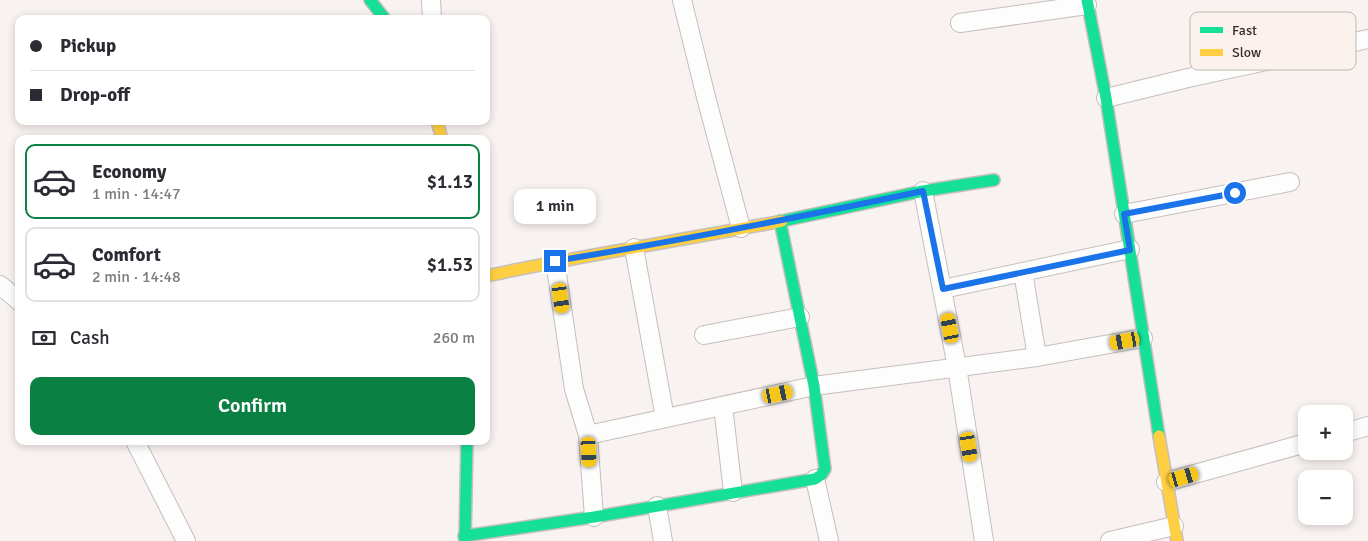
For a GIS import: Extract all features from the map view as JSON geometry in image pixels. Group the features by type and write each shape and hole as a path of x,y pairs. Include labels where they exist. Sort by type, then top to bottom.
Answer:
{"street":[{"path":"370,0 382,15"},
{"path":"431,0 432,15"},
{"path":"682,0 741,228"},
{"path":"960,23 1087,2 1106,98 1175,534 1110,541"},
{"path":"1106,98 1225,70"},
{"path":"490,275 555,261 780,221 923,191 994,180"},
{"path":"1124,214 1290,182"},
{"path":"923,191 957,367 984,541"},
{"path":"467,445 465,538 815,479 821,475 825,469 814,386 780,221"},
{"path":"634,248 665,418"},
{"path":"943,289 1130,250"},
{"path":"555,261 574,390 588,435 594,517"},
{"path":"1024,272 1038,357"},
{"path":"0,285 15,298"},
{"path":"704,335 800,317"},
{"path":"588,435 814,386 1038,357 1143,338"},
{"path":"723,406 733,492"},
{"path":"1353,430 1368,426"},
{"path":"136,445 186,541"},
{"path":"1166,482 1298,445"},
{"path":"815,479 829,541"},
{"path":"657,506 663,541"}],"traffic: fast":[{"path":"370,0 382,15"},
{"path":"1087,0 1106,98 1159,436"},
{"path":"782,221 923,191 994,180"},
{"path":"464,536 594,517 815,479 821,475 825,469 814,386 780,221"},
{"path":"465,541 467,445"}],"traffic: slow":[{"path":"438,125 441,135"},
{"path":"490,275 782,221"},
{"path":"1159,436 1177,541"}],"route":[{"path":"555,261 780,221 923,191 943,289 1130,250 1124,214 1235,193"}]}
